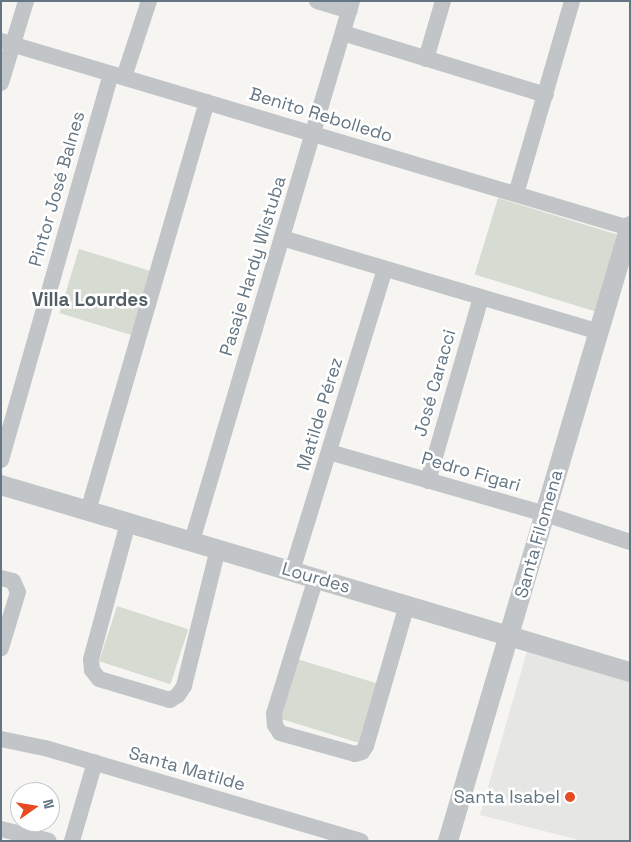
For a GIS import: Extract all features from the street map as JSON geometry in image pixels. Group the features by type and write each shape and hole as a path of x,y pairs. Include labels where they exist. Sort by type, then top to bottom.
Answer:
{"street":[{"path":"1,83 7,42 26,1"},
{"name":"Pintor José Balnes","path":"1,460 118,76 149,1"},
{"path":"318,1 351,6"},
{"path":"426,59 443,1"},
{"path":"516,194 572,1"},
{"name":"Pasaje Hardy Wistuba","path":"192,542 351,6"},
{"path":"343,33 546,95"},
{"name":"Benito Rebolledo","path":"7,42 516,194 629,232"},
{"path":"88,511 207,102"},
{"name":"Santa Filomena","path":"448,841 629,232"},
{"path":"282,238 598,332"},
{"name":"Matilde Pérez","path":"292,571 385,269"},
{"name":"José Caracci","path":"428,480 481,297"},
{"name":"Pedro Figari","path":"329,452 545,514 630,542"},
{"name":"Lourdes","path":"1,485 630,672"},
{"path":"128,523 91,659 92,670 99,679 170,700 184,686 218,549"},
{"path":"1,578 13,581 18,592 1,648"},
{"path":"316,578 274,714 275,725 280,733 355,754 362,752 366,746 378,709 407,605"},
{"name":"Santa Matilde","path":"1,739 37,746 95,762 361,841"},
{"path":"72,841 95,762"},
{"path":"1,829 49,841"}],"shaded area":[{"path":"498,198 619,235 596,312 475,275"},
{"path":"79,249 151,271 131,335 59,313"},
{"path":"117,606 188,629 170,684 99,661"},
{"path":"528,648 630,677 630,841 583,841 480,815"},
{"path":"297,659 378,684 360,743 279,718"}],"place":[{"name":"Santa Isabel","path":"570,797"}],"district":[{"name":"Villa Lourdes","path":"90,300"}]}
